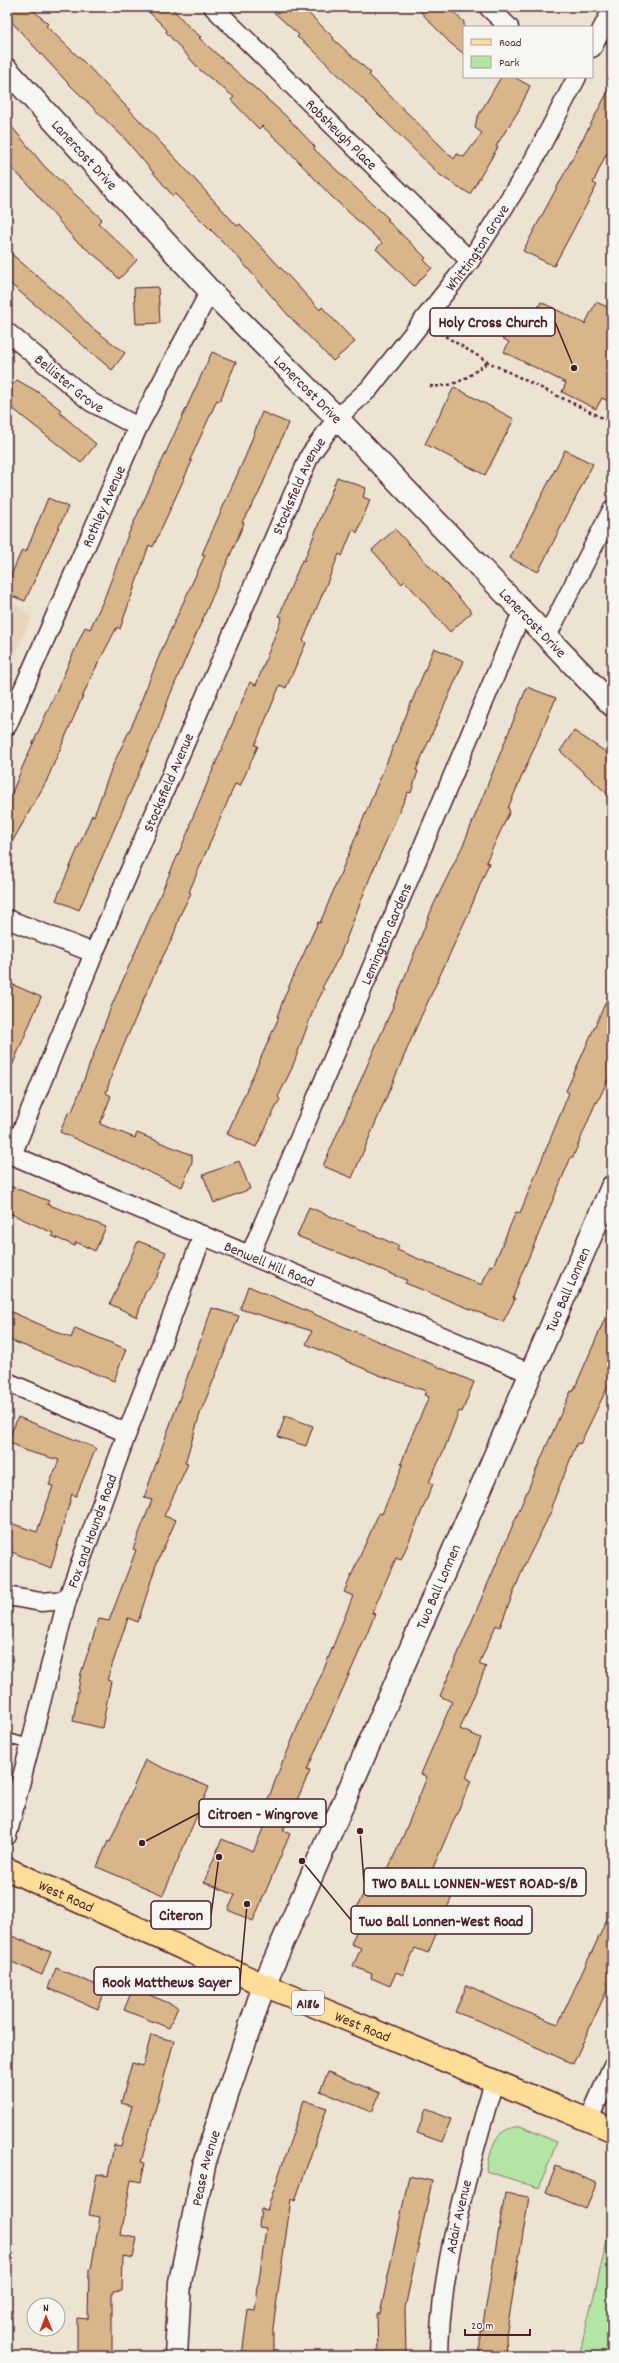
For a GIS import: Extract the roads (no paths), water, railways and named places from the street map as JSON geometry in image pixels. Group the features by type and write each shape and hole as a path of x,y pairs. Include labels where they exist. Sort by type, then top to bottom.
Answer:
{"main road":[{"name":"West Road","path":"7,1869 264,1986 612,2130"}],"street":[{"name":"Robsheugh Place","path":"213,7 470,261"},
{"path":"488,7 508,26"},
{"path":"593,46 612,10"},
{"name":"Lanercost Drive","path":"7,70 210,291 337,418 612,705"},
{"name":"Whittington Grove","path":"337,418 369,389 470,261 532,163 571,80"},
{"name":"Rothley Avenue","path":"7,726 138,427 210,291"},
{"name":"Bellister Grove","path":"7,333 91,402 138,427"},
{"name":"Stocksfield Avenue","path":"9,1154 94,953 310,456 337,418"},
{"path":"547,636 612,510"},
{"name":"Lemington Gardens","path":"250,1255 522,612"},
{"path":"7,919 94,953"},
{"name":"Benwell Hill Road","path":"9,1154 532,1374"},
{"name":"Two Ball Lonnen","path":"264,1986 532,1374 612,1187"},
{"name":"Fox and Hounds Road","path":"7,1836 67,1600 127,1433 203,1235"},
{"path":"7,1382 127,1433"},
{"path":"7,1596 41,1602 67,1600"},
{"name":"Pease Avenue","path":"176,2356 180,2282 205,2161 264,1986"},
{"path":"589,2120 612,2067"},
{"name":"Adair Avenue","path":"439,2356 439,2328 447,2267 494,2081"}],"lane":[{"path":"7,1738 31,1745"}],"place":[{"name":"Holy Cross Church","path":"574,368"},
{"name":"TWO BALL LONNEN-WEST ROAD-S/B","path":"360,1831"},
{"name":"Citroen - Wingrove","path":"142,1843"},
{"name":"Citeron","path":"219,1857"},
{"name":"Two Ball Lonnen-West Road","path":"302,1861"},
{"name":"Rook Matthews Sayer","path":"247,1904"}]}
